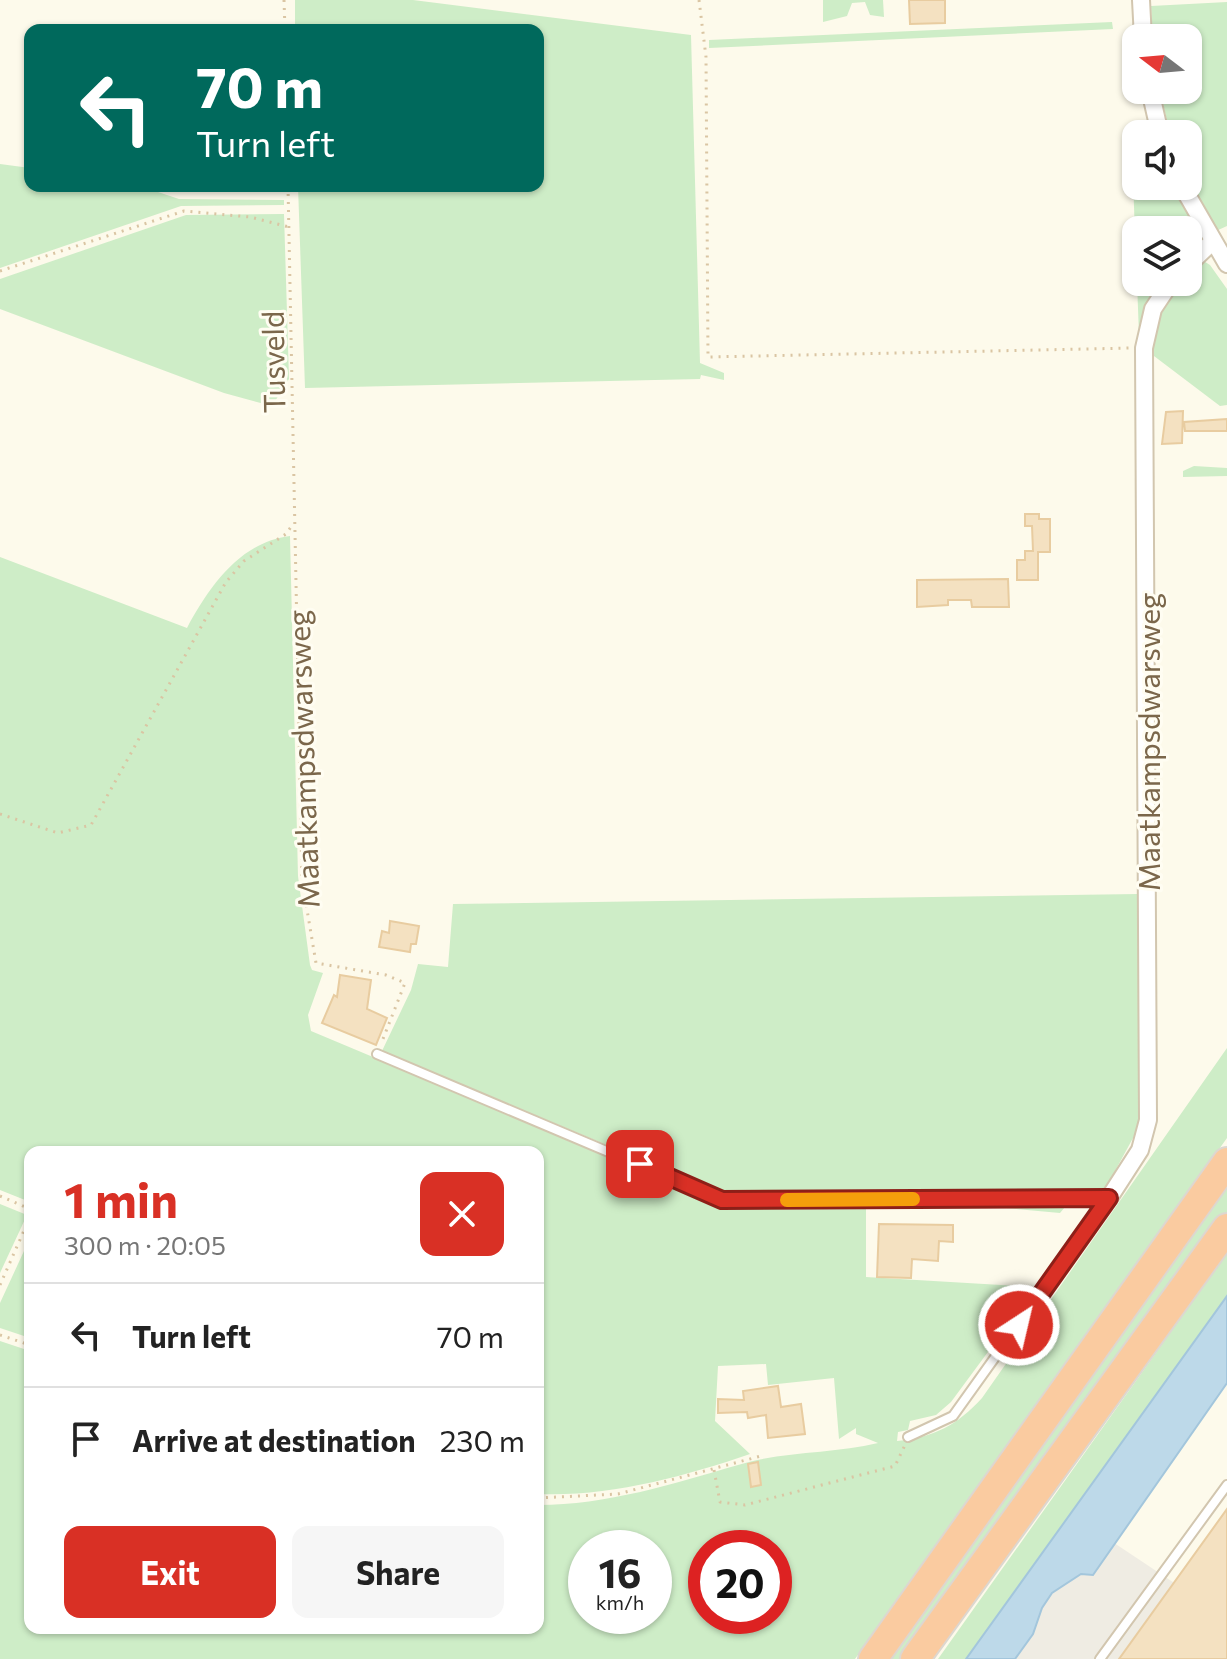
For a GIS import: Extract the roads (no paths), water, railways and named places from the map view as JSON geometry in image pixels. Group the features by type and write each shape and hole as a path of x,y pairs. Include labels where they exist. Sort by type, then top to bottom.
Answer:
{"highway":[{"path":"873,1659 1227,1162"},
{"path":"915,1659 1227,1228"}],"street":[{"path":"1141,0 1142,24"},
{"path":"1189,200 1211,243 1227,264"},
{"path":"1202,252 1211,243"},
{"name":"Maatkampsdwarsweg","path":"1109,1198 1140,1150 1148,1120 1144,348 1153,309 1162,296"}],"lane":[{"path":"377,1054 722,1200 1109,1198"},
{"name":"Maatkampsdwarsweg","path":"908,1437 953,1416 1109,1198"},
{"path":"1100,1659 1227,1485"}],"water":[{"path":"1227,1296 1227,1383 1093,1575 1081,1574 1052,1593 1042,1608 1033,1634 1015,1659 966,1659"}]}
